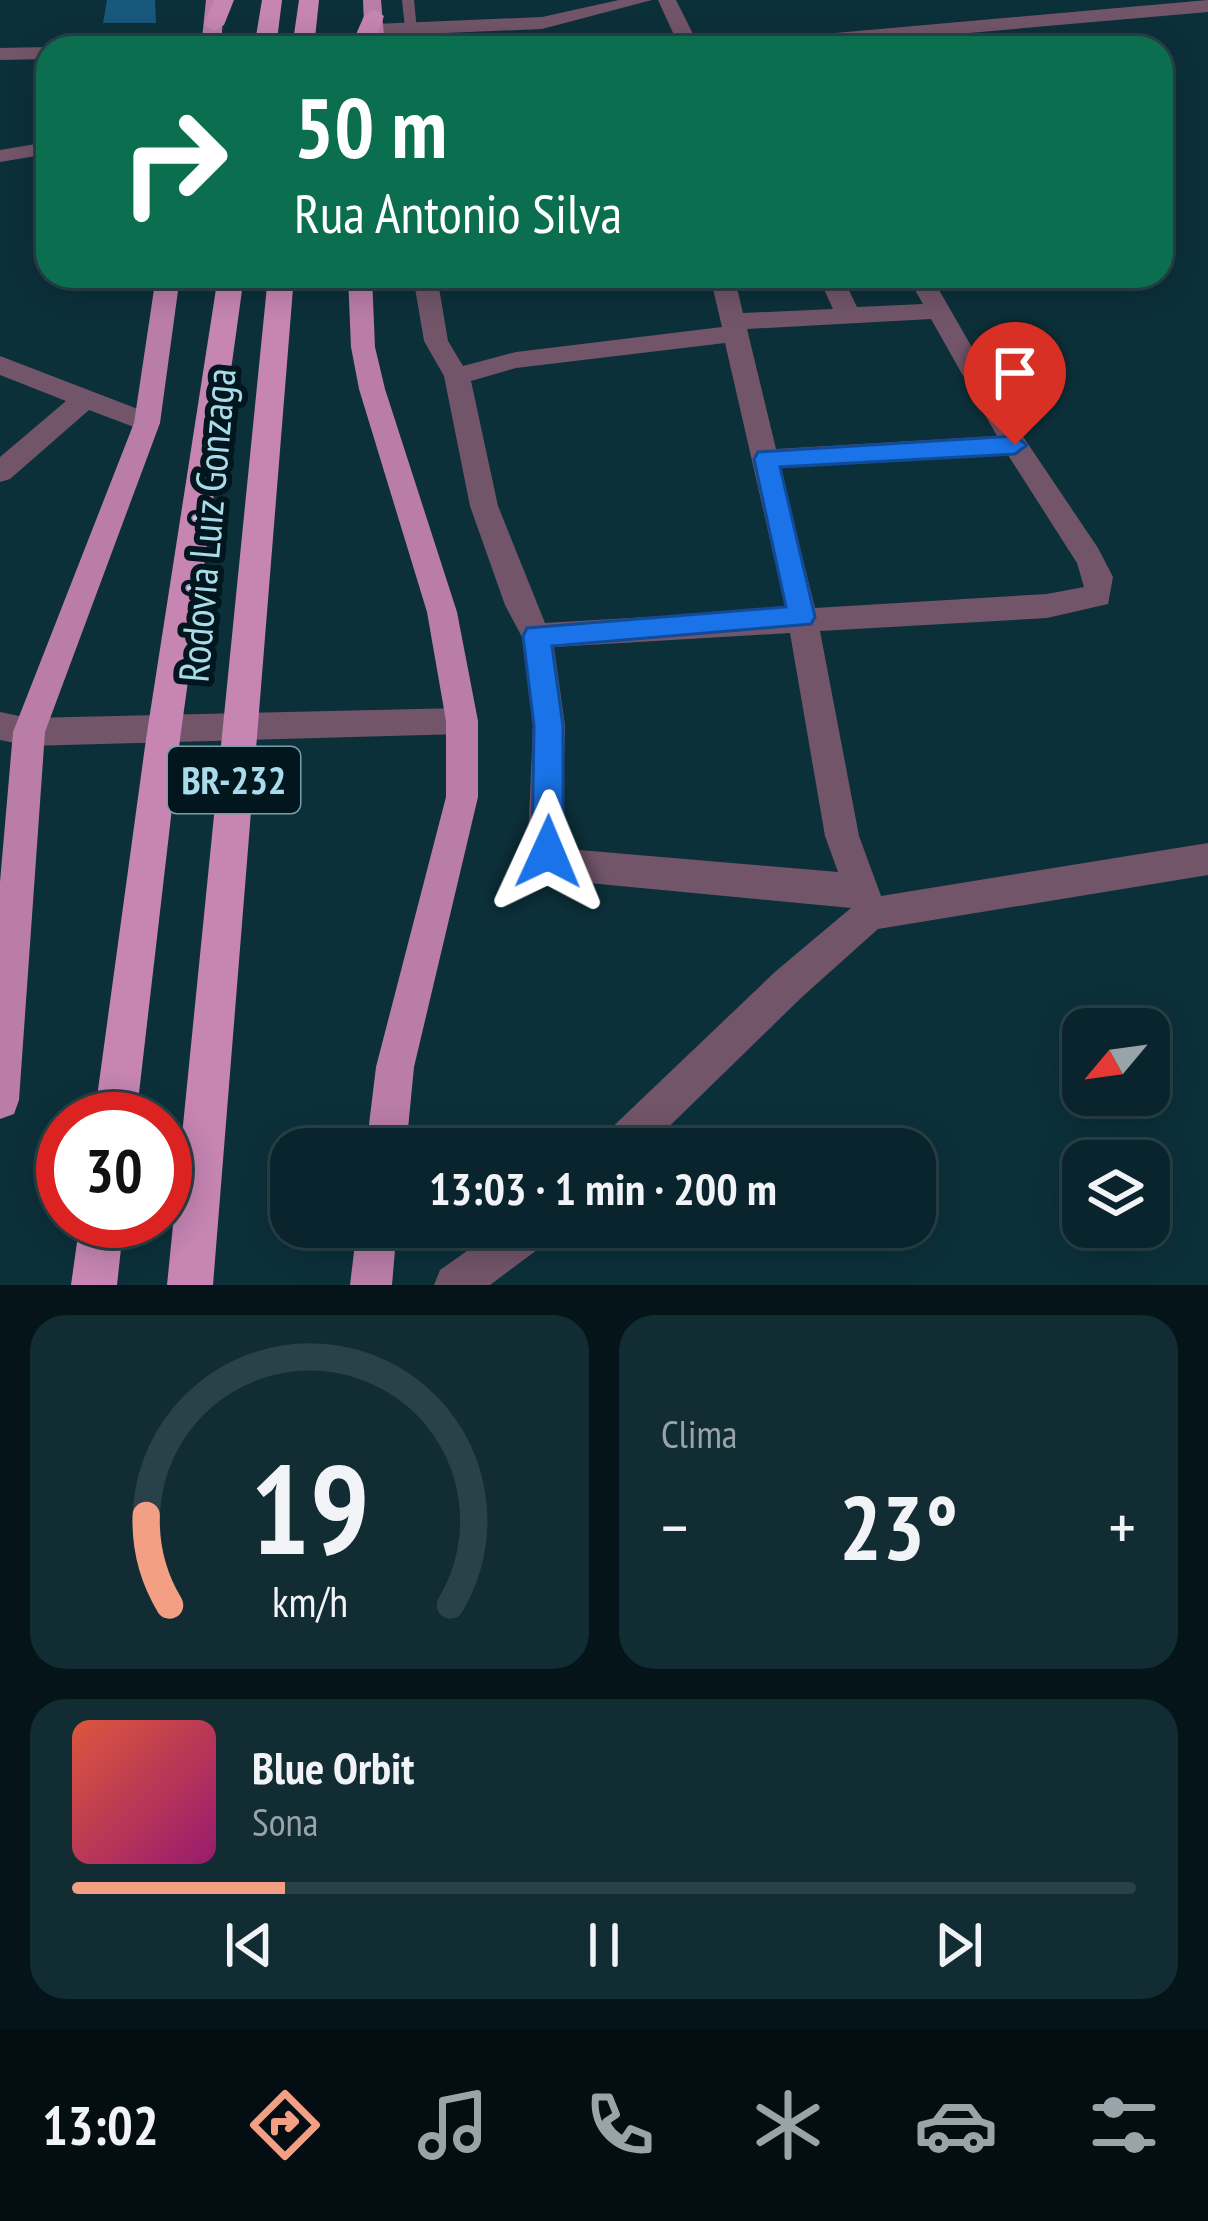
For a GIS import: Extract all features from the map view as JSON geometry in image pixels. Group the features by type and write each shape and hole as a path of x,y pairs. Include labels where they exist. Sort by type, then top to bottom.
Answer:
{"highway":[{"path":"213,36 220,0"},
{"path":"267,36 272,0"},
{"path":"304,36 309,0"},
{"name":"Rodovia Luiz Gonzaga","path":"118,1092 230,288"},
{"name":"Rodovia Luiz Gonzaga","path":"190,1285 283,288"},
{"path":"94,1285 99,1248"}],"main road":[{"path":"0,1100 14,729 147,423 165,288"},
{"path":"361,288 363,347 372,388 442,612 462,721 462,796 395,1067 388,1128"},
{"path":"371,1285 375,1248"}],"street":[{"path":"371,28 542,23 643,0"},
{"path":"667,0 685,36"},
{"path":"910,36 1208,6"},
{"path":"0,54 36,53"},
{"path":"0,156 36,150"},
{"path":"426,288 436,340 460,386 484,506 520,605 537,636 549,726 548,852 568,865 866,902 1208,860"},
{"path":"725,288 802,617 842,836 866,902"},
{"path":"836,288 848,314"},
{"path":"537,636 1047,605 1098,596 1100,577 1015,445 925,288"},
{"path":"460,386 516,360 848,314 937,310"},
{"path":"0,365 147,423"},
{"path":"0,472 87,397"},
{"path":"766,459 1015,445"},
{"path":"14,729 462,721"},
{"path":"640,1128 866,902"},
{"path":"455,1285 506,1248"}],"lane":[{"path":"408,0 412,28"}],"building":[{"path":"107,0 155,0 156,23 103,23"}],"route":[{"path":"548,852 549,726 537,636 802,617 766,459 1015,445"}]}
